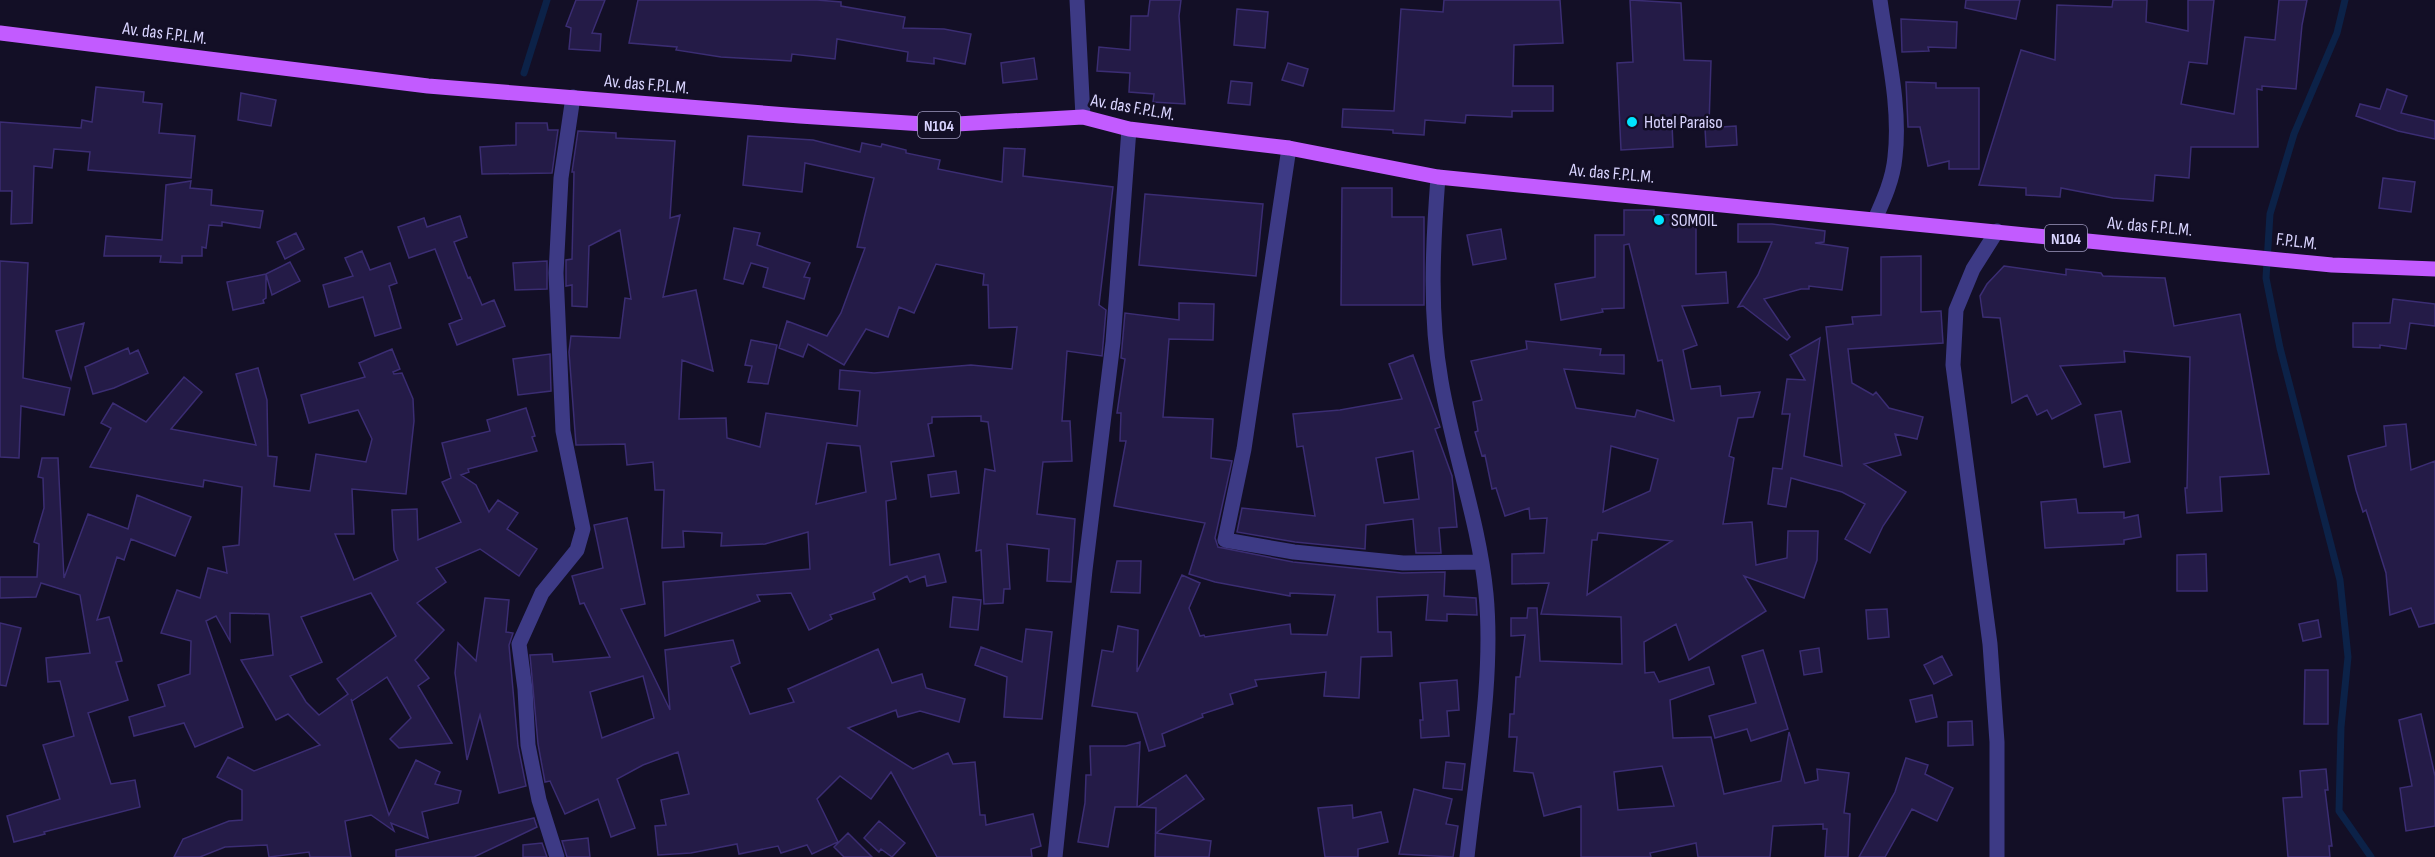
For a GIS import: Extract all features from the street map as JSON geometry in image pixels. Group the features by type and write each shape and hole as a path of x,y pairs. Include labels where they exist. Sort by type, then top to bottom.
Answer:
{"main road":[{"name":"Av. das F.P.L.M.","path":"0,33 428,86 800,116 939,124 1083,117 1129,129 1289,148 1438,177 2257,256"},
{"name":"F.P.L.M.","path":"2257,256 2332,265 2435,269"}],"street":[{"path":"1077,0 1083,117"},
{"path":"1875,219 1888,191 1895,158 1896,114 1880,0"},
{"path":"557,857 539,800 528,745 525,689 519,644 542,593 577,550 583,529 563,431 556,273 561,178 573,97"},
{"path":"1055,857 1084,582 1113,342 1129,129"},
{"path":"1289,148 1244,450 1225,540 1294,552 1392,562 1481,562"},
{"path":"1438,177 1434,225 1435,320 1440,378 1481,562 1489,642 1467,857"},
{"path":"1996,231 1973,269 1956,310 1953,365 1990,644 1997,742 1997,857"}],"building":[{"path":"576,0 605,0 592,33 601,34 600,51 569,49 571,28 566,26"},
{"path":"638,0 841,2 841,6 905,17 903,28 944,29 971,34 965,64 934,58 934,64 907,61 908,52 837,39 835,59 792,54 791,61 721,57 676,50 677,47 629,43"},
{"path":"1150,0 1181,0 1179,16 1185,104 1153,102 1154,94 1129,92 1130,73 1097,71 1099,47 1130,50 1131,16 1148,16"},
{"path":"1444,0 1560,0 1563,43 1514,45 1513,86 1553,86 1553,111 1512,111 1512,117 1466,115 1465,123 1425,120 1424,135 1393,133 1393,130 1342,127 1343,109 1394,111 1401,9 1443,12"},
{"path":"1630,0 1681,3 1684,60 1711,61 1709,125 1672,124 1673,147 1621,150 1617,63 1633,62"},
{"path":"1966,0 2020,0 2016,19 1965,8"},
{"path":"2113,0 2147,0 2146,22 2188,31 2188,0 2214,0 2207,64 2189,62 2181,104 2234,114 2245,37 2275,40 2279,0 2307,0 2302,25 2296,89 2262,86 2262,90 2257,89 2258,147 2191,147 2189,178 2155,175 2153,201 2113,198 2061,188 2060,197 2026,195 2026,188 1979,185 2021,50 2055,60 2057,5 2112,7"},
{"path":"1237,9 1268,12 1265,48 1234,45"},
{"path":"1901,19 1957,22 1956,48 1928,47 1929,51 1902,52"},
{"path":"1034,58 1037,79 1003,83 1001,63"},
{"path":"1288,63 1308,69 1303,86 1282,80"},
{"path":"1231,81 1252,83 1250,105 1228,103"},
{"path":"1906,82 1936,83 1936,88 1979,88 1979,169 1949,169 1949,161 1928,166 1920,127 1908,127"},
{"path":"96,87 144,92 143,102 162,104 159,133 195,136 191,178 88,170 90,152 54,149 52,168 34,166 32,223 11,224 12,191 0,191 0,122 81,128 82,120 92,122"},
{"path":"2387,89 2407,96 2401,113 2435,121 2435,139 2398,131 2356,116 2360,104 2380,109"},
{"path":"241,93 276,100 271,126 238,120"},
{"path":"516,123 547,123 548,130 558,130 552,173 482,174 480,147 516,145"},
{"path":"1736,126 1737,145 1706,147 1705,128"},
{"path":"578,131 616,133 616,138 675,141 670,218 680,215 663,297 696,290 713,371 682,360 679,419 726,418 727,438 760,447 766,413 857,426 860,391 839,389 840,370 874,373 971,365 1012,369 1017,327 989,328 988,285 983,285 984,274 936,264 914,313 899,307 888,337 866,329 844,365 808,344 803,357 779,348 787,321 827,336 841,313 865,248 857,247 874,178 805,163 802,192 743,185 748,136 813,140 860,152 862,143 881,147 882,144 906,150 906,153 940,160 938,169 1002,182 1004,148 1025,149 1023,176 1113,187 1099,305 1106,310 1102,356 1067,351 1062,421 1070,421 1072,461 1043,462 1037,514 1075,519 1071,582 1047,581 1049,549 1007,544 1010,589 1004,589 1003,603 984,604 981,550 976,551 985,469 995,471 988,422 981,421 981,416 932,417 932,423 928,424 934,456 891,462 896,499 886,501 890,565 939,554 946,582 927,586 925,576 910,582 907,576 873,593 875,599 830,615 832,619 809,630 791,593 757,595 760,601 665,636 663,582 810,569 808,532 765,544 721,546 722,533 683,531 684,547 662,548 664,490 655,490 653,462 627,465 625,444 576,445 569,352 571,336 620,338 625,298 631,299 620,230 589,246 587,307 572,306 572,285 566,286 566,260 572,259 574,172 572,172","holes":["827,443 860,446 866,492 816,504"]},
{"path":"2383,178 2415,182 2411,212 2379,208"},
{"path":"191,181 190,188 212,190 211,205 263,211 260,228 222,222 222,226 209,225 206,248 202,247 202,256 182,256 182,263 160,262 161,256 104,256 106,236 162,240 166,185"},
{"path":"1342,188 1392,188 1392,217 1424,217 1424,305 1341,305"},
{"path":"1145,194 1263,204 1256,276 1139,265"},
{"path":"1624,210 1654,210 1654,215 1696,214 1696,274 1726,272 1728,303 1682,306 1697,345 1683,350 1691,389 1720,386 1721,396 1760,392 1753,417 1738,418 1729,456 1734,458 1723,524 1752,522 1756,565 1787,558 1788,531 1818,531 1817,560 1804,598 1744,576 1766,611 1689,660 1676,624 1644,642 1645,673 1654,672 1659,682 1709,667 1714,684 1670,700 1673,738 1711,737 1724,794 1781,781 1789,732 1805,783 1818,780 1817,769 1849,773 1844,813 1850,814 1848,857 1825,857 1827,829 1823,829 1823,824 1773,826 1770,857 1698,857 1696,843 1650,853 1651,857 1581,857 1581,806 1544,816 1533,773 1514,771 1517,737 1509,737 1510,714 1514,714 1516,677 1520,677 1525,635 1511,636 1511,618 1527,618 1528,608 1537,608 1540,661 1622,664 1621,617 1541,614 1549,583 1512,584 1512,554 1544,553 1547,518 1530,519 1529,508 1505,516 1496,488 1492,489 1485,455 1482,456 1475,432 1478,431 1473,402 1482,400 1471,361 1527,349 1526,341 1601,349 1600,355 1624,355 1624,374 1564,369 1576,408 1635,417 1637,410 1674,421 1662,360 1658,361 1629,244 1624,245 1624,308 1602,309 1603,312 1561,320 1555,284 1595,277 1595,235 1624,235","holes":["1611,446 1658,459 1650,491 1603,512","1598,533 1601,533 1672,541 1587,595 1592,540 1597,540","1662,766 1674,806 1618,810 1614,772"]},
{"path":"460,216 467,237 454,242 468,278 470,277 482,305 494,300 505,326 457,345 449,324 462,319 435,249 409,258 398,227 424,218 427,227"},
{"path":"1738,224 1772,224 1825,231 1824,242 1815,243 1848,248 1842,290 1809,286 1809,289 1764,299 1790,337 1787,340 1743,306 1738,307 1758,275 1772,242 1738,242"},
{"path":"734,228 760,233 757,245 810,263 804,277 810,278 804,299 763,287 768,268 751,263 743,284 724,279"},
{"path":"1501,229 1506,259 1473,265 1467,235"},
{"path":"296,233 304,249 285,259 277,242"},
{"path":"362,251 370,270 390,263 397,283 389,286 401,328 375,336 363,297 329,307 323,285 353,276 345,258"},
{"path":"1921,256 1921,312 1941,311 1943,343 1848,349 1852,383 1873,395 1876,392 1889,408 1923,417 1917,439 1895,434 1901,455 1864,464 1906,492 1883,526 1870,553 1845,539 1865,504 1842,492 1791,478 1786,507 1768,504 1773,468 1782,469 1790,414 1782,414 1787,379 1805,380 1790,355 1820,338 1804,456 1842,466 1826,327 1853,324 1852,317 1881,315 1881,257"},
{"path":"0,261 28,263 23,378 70,388 64,415 21,406 19,458 0,457"},
{"path":"547,261 547,289 515,290 513,263"},
{"path":"290,262 300,281 272,295 266,274"},
{"path":"2004,266 2066,275 2066,269 2101,273 2103,276 2165,278 2174,326 2240,314 2269,474 2220,477 2222,511 2187,513 2185,488 2187,488 2190,357 2124,351 2125,362 2060,366 2081,404 2052,419 2047,410 2037,415 2027,395 2012,403 2000,318 1983,317 1980,296 1987,284"},
{"path":"266,274 264,303 233,310 227,282"},
{"path":"2393,299 2435,304 2435,326 2410,323 2406,349 2380,345 2380,348 2353,347 2353,323 2390,323"},
{"path":"1179,303 1214,304 1213,340 1169,339 1163,417 1213,419 1211,458 1232,461 1215,538 1218,547 1293,562 1402,573 1445,572 1444,596 1476,598 1477,615 1447,614 1447,621 1426,620 1428,595 1377,597 1378,632 1391,632 1392,656 1361,657 1359,698 1324,696 1326,672 1255,680 1257,686 1230,694 1233,704 1202,714 1203,717 1162,734 1165,746 1149,751 1137,713 1092,706 1102,650 1113,652 1118,626 1138,630 1137,672 1182,575 1200,583 1189,608 1200,636 1205,637 1290,624 1291,634 1327,635 1335,595 1290,593 1290,596 1215,582 1189,574 1205,523 1114,506 1126,441 1120,441 1121,413 1117,413 1125,359 1121,358 1125,313 1179,320"},
{"path":"84,323 71,379 56,331"},
{"path":"751,340 777,345 768,384 748,382 752,366 745,365"},
{"path":"128,348 130,354 138,350 148,373 114,388 93,394 85,367"},
{"path":"392,349 400,369 393,372 394,374 402,373 413,399 414,421 406,494 352,489 354,534 335,534 354,580 398,560 394,550 392,510 417,509 418,540 461,522 442,482 451,478 442,443 490,431 487,420 526,408 535,436 532,437 537,451 468,469 469,472 461,475 476,485 489,512 498,500 518,513 507,529 537,549 519,576 480,549 436,568 446,582 417,603 444,630 415,660 429,678 418,686 452,743 399,748 390,739 411,718 387,677 352,701 351,699 389,815 416,760 440,772 435,784 461,791 458,803 422,812 428,838 391,823 394,831 371,815 345,821 351,857 310,857 309,852 269,857 267,845 225,847 200,857 174,857 183,839 229,821 242,820 242,790 217,777 228,757 254,771 320,745 288,714 276,720 241,660 273,655 269,614 230,613 230,641 216,616 206,621 243,727 195,747 184,723 134,736 129,717 165,706 158,685 190,674 191,641 161,633 177,590 200,598 208,568 227,573 223,547 239,545 242,487 204,480 203,487 90,467 111,428 101,423 113,403 146,422 184,377 202,392 171,429 256,445 236,374 258,368 267,400 268,456 277,457 274,486 310,491 316,454 366,462 372,439 358,410 309,423 301,395 365,377 359,363","holes":["371,593 396,636 337,679 348,694 319,715 306,702 290,676 322,662 301,617"]},
{"path":"550,354 551,391 518,395 513,359"},
{"path":"1413,355 1440,427 1435,429 1452,476 1457,527 1439,528 1441,553 1416,553 1413,519 1366,525 1365,549 1295,542 1237,532 1242,508 1315,516 1303,446 1297,447 1293,414 1340,410 1402,399 1389,364","holes":["1413,451 1419,499 1384,503 1376,458"]},
{"path":"2121,411 2130,462 2104,467 2095,415"},
{"path":"2406,424 2411,470 2435,461 2435,623 2419,627 2411,608 2390,615 2386,573 2366,510 2363,512 2348,456 2386,446 2384,426"},
{"path":"42,458 58,458 64,578 88,514 128,529 137,495 191,517 175,556 131,539 124,560 117,557 97,620 109,617 122,661 116,662 128,700 88,713 111,784 135,780 140,807 14,842 7,816 60,799 43,745 74,736 60,681 48,682 46,658 90,653 80,595 41,583 36,597 0,598 0,577 37,577 39,544 34,542 44,508 43,478 38,477"},
{"path":"956,471 959,493 931,497 928,475"},
{"path":"2076,499 2078,513 2124,512 2124,518 2138,515 2141,537 2124,540 2124,544 2045,548 2041,502"},
{"path":"627,518 645,604 621,609 670,710 665,650 733,640 740,663 731,667 750,714 794,702 788,689 878,649 892,683 922,674 926,688 965,699 959,722 920,711 898,717 896,710 848,728 913,769 948,753 953,764 975,762 980,815 985,815 986,825 1033,814 1041,846 1031,849 1032,857 937,857 891,772 871,799 840,776 817,799 838,842 812,854 807,845 781,853 778,846 739,854 737,844 691,853 658,855 655,826 666,825 661,800 689,794 678,752 643,765 617,779 635,828 611,837 598,799 565,814 550,781 545,782 538,744 530,655 552,654 553,662 610,657 584,603 580,604 572,576 603,568 594,525","holes":["643,676 654,718 602,738 590,692"]},
{"path":"2206,554 2207,591 2177,591 2177,555"},
{"path":"1117,561 1141,561 1140,593 1111,592"},
{"path":"953,597 981,600 978,630 950,627"},
{"path":"485,598 509,600 506,632 513,633 509,645 518,746 526,786 499,793 480,715 467,760 455,673 458,643 476,661"},
{"path":"1887,609 1889,637 1868,639 1866,610"},
{"path":"2318,620 2321,637 2303,641 2299,624"},
{"path":"0,623 21,628 6,686 0,685"},
{"path":"1026,629 1052,632 1042,719 1004,717 1007,677 975,665 981,647 1022,662"},
{"path":"1819,648 1822,672 1804,675 1800,651"},
{"path":"1763,650 1788,729 1751,741 1747,729 1715,738 1709,716 1756,703 1742,656"},
{"path":"1942,656 1952,675 1934,684 1924,665"},
{"path":"2305,670 2328,670 2328,724 2304,724"},
{"path":"1457,680 1459,710 1447,711 1449,736 1421,738 1420,720 1423,720 1420,683"},
{"path":"1932,695 1937,717 1916,722 1910,700"},
{"path":"2421,714 2435,776 2435,826 2406,831 2400,788 2412,786 2399,720"},
{"path":"1972,721 1973,745 1948,746 1948,722"},
{"path":"1140,742 1137,807 1115,807 1108,847 1078,842 1085,803 1086,775 1091,775 1090,746 1126,746"},
{"path":"1906,758 1928,765 1925,774 1953,788 1937,821 1912,809 1885,857 1859,857 1895,792"},
{"path":"1446,762 1465,764 1462,790 1443,788"},
{"path":"2326,769 2328,790 2325,790 2332,846 2329,846 2330,857 2288,857 2283,798 2302,797 2300,771"},
{"path":"1186,775 1204,799 1156,833 1211,841 1209,857 1155,857 1156,808 1138,807"},
{"path":"1414,789 1452,799 1446,824 1458,826 1453,857 1399,854"},
{"path":"1352,805 1353,818 1381,812 1388,842 1358,849 1358,857 1325,857 1318,808"},
{"path":"534,818 537,827 474,857 396,857 396,850"},
{"path":"879,821 905,843 892,857 881,849 879,852 864,838"},
{"path":"848,833 872,857 844,857 834,847"},
{"path":"588,838 590,857 567,857 562,841"},
{"path":"542,843 547,857 523,857 523,845"}],"waterway":[{"path":"524,73 547,0"},
{"path":"2345,0 2337,33 2294,134 2270,214 2266,278 2280,348 2340,580 2348,657 2341,727 2339,811 2371,857"}],"place":[{"name":"Hotel Paraiso","path":"1632,122"},
{"name":"SOMOIL","path":"1659,220"}]}
